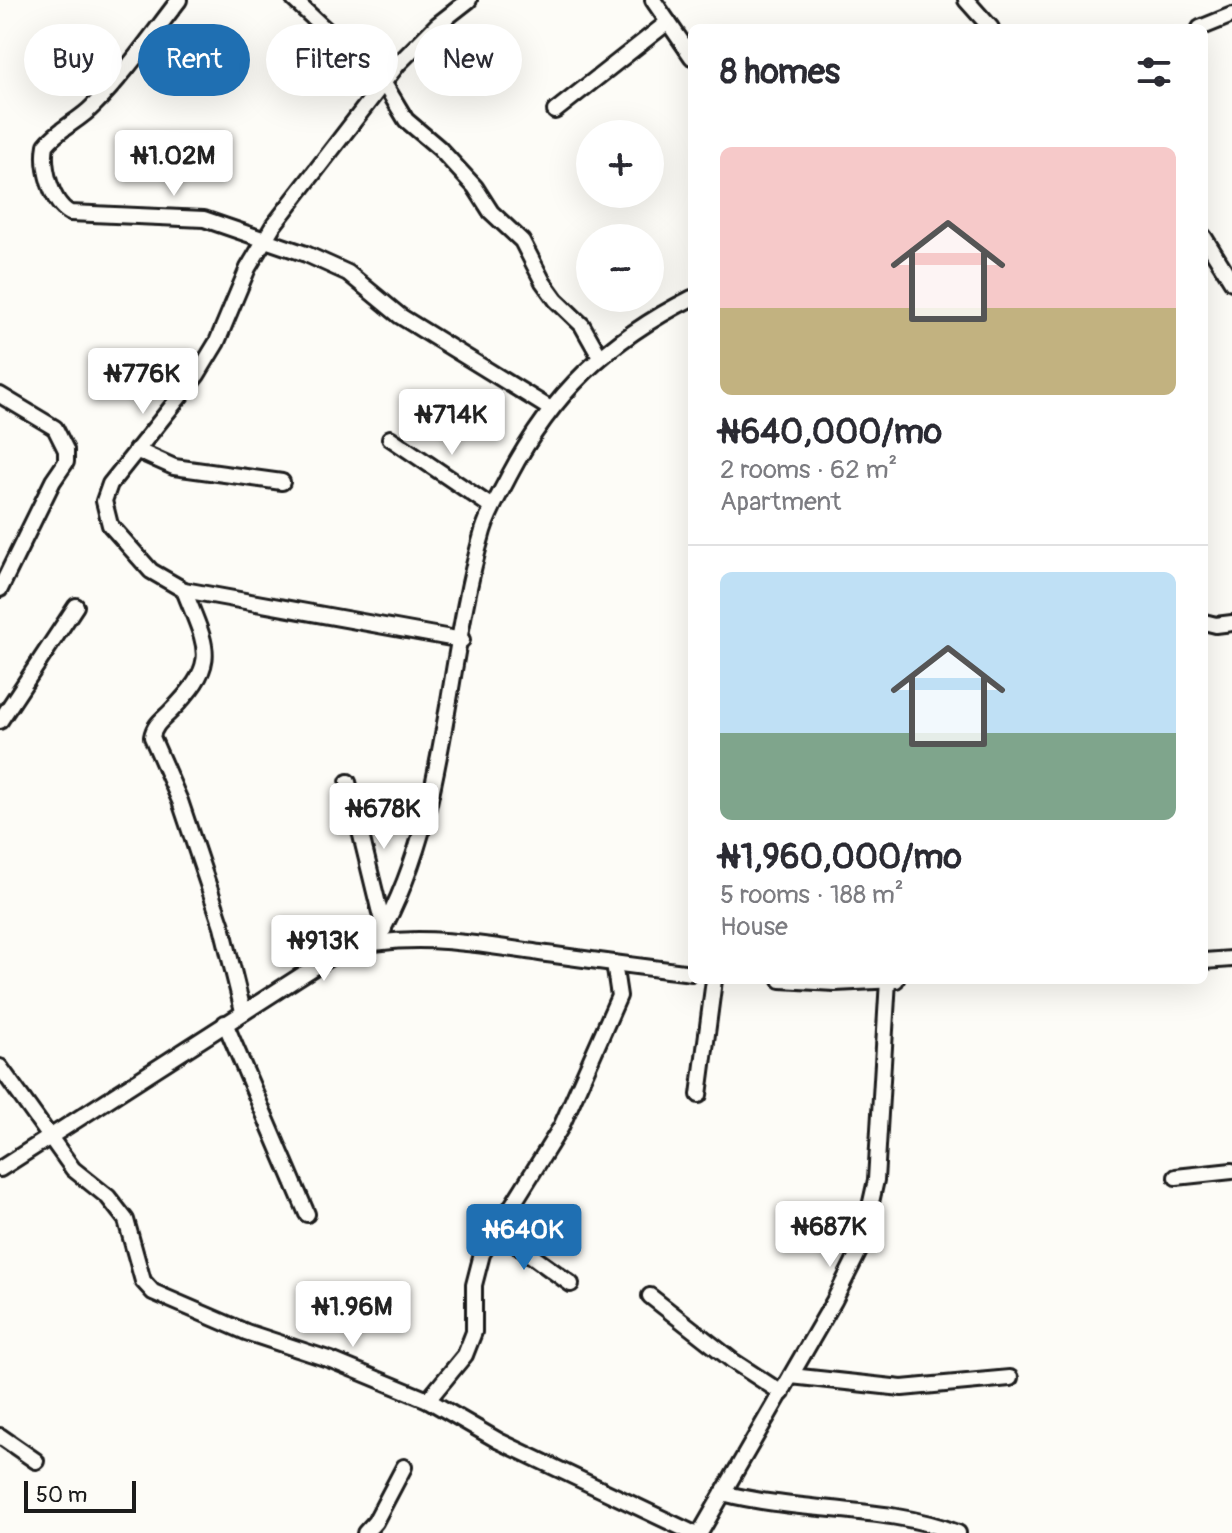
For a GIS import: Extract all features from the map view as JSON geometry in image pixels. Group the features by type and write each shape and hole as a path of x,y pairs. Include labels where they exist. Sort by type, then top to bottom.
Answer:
{"street":[{"path":"179,0 110,88 77,121 51,138 46,145 49,180 59,205 70,213 204,219 262,242 306,254 348,273 400,316 549,408"},
{"path":"294,0 320,24"},
{"path":"398,64 469,0"},
{"path":"653,0 688,51"},
{"path":"966,0 987,24"},
{"path":"1208,25 1232,15"},
{"path":"555,111 668,22"},
{"path":"376,96 262,242 217,342 197,375 164,422 121,467 104,501 110,525 151,571 184,590 462,640"},
{"path":"392,96 406,120 439,148 475,187 498,220 522,241 543,282 582,325 600,357"},
{"path":"1208,243 1232,282"},
{"path":"380,934 402,891 432,793 483,530 492,507 549,408 600,357 659,315 688,300"},
{"path":"0,395 55,428 66,450 66,462 53,481 0,589"},
{"path":"390,438 492,507"},
{"path":"136,450 174,467 282,482"},
{"path":"184,590 207,655 204,669 190,691 157,724 152,737 180,801 222,926 243,1011"},
{"path":"0,721 76,606"},
{"path":"1208,623 1232,623"},
{"path":"348,782 380,934"},
{"path":"0,1169 341,950 380,934 688,972"},
{"path":"1208,961 1232,959"},
{"path":"428,1400 465,1355 474,1332 477,1270 497,1231 561,1127 614,1008 619,996 614,963"},
{"path":"699,1095 713,984"},
{"path":"700,1533 853,1267 864,1236 876,1180 888,984"},
{"path":"225,1023 307,1214"},
{"path":"0,1067 73,1169 108,1197 126,1220 146,1288 246,1332 331,1360 428,1400 499,1441 693,1533"},
{"path":"1176,1177 1232,1171"},
{"path":"497,1231 571,1284"},
{"path":"650,1296 733,1361 782,1393"},
{"path":"791,1376 902,1388 1010,1378"},
{"path":"0,1436 36,1461"},
{"path":"369,1532 404,1467"},
{"path":"723,1493 787,1506 911,1521 958,1533"}]}
